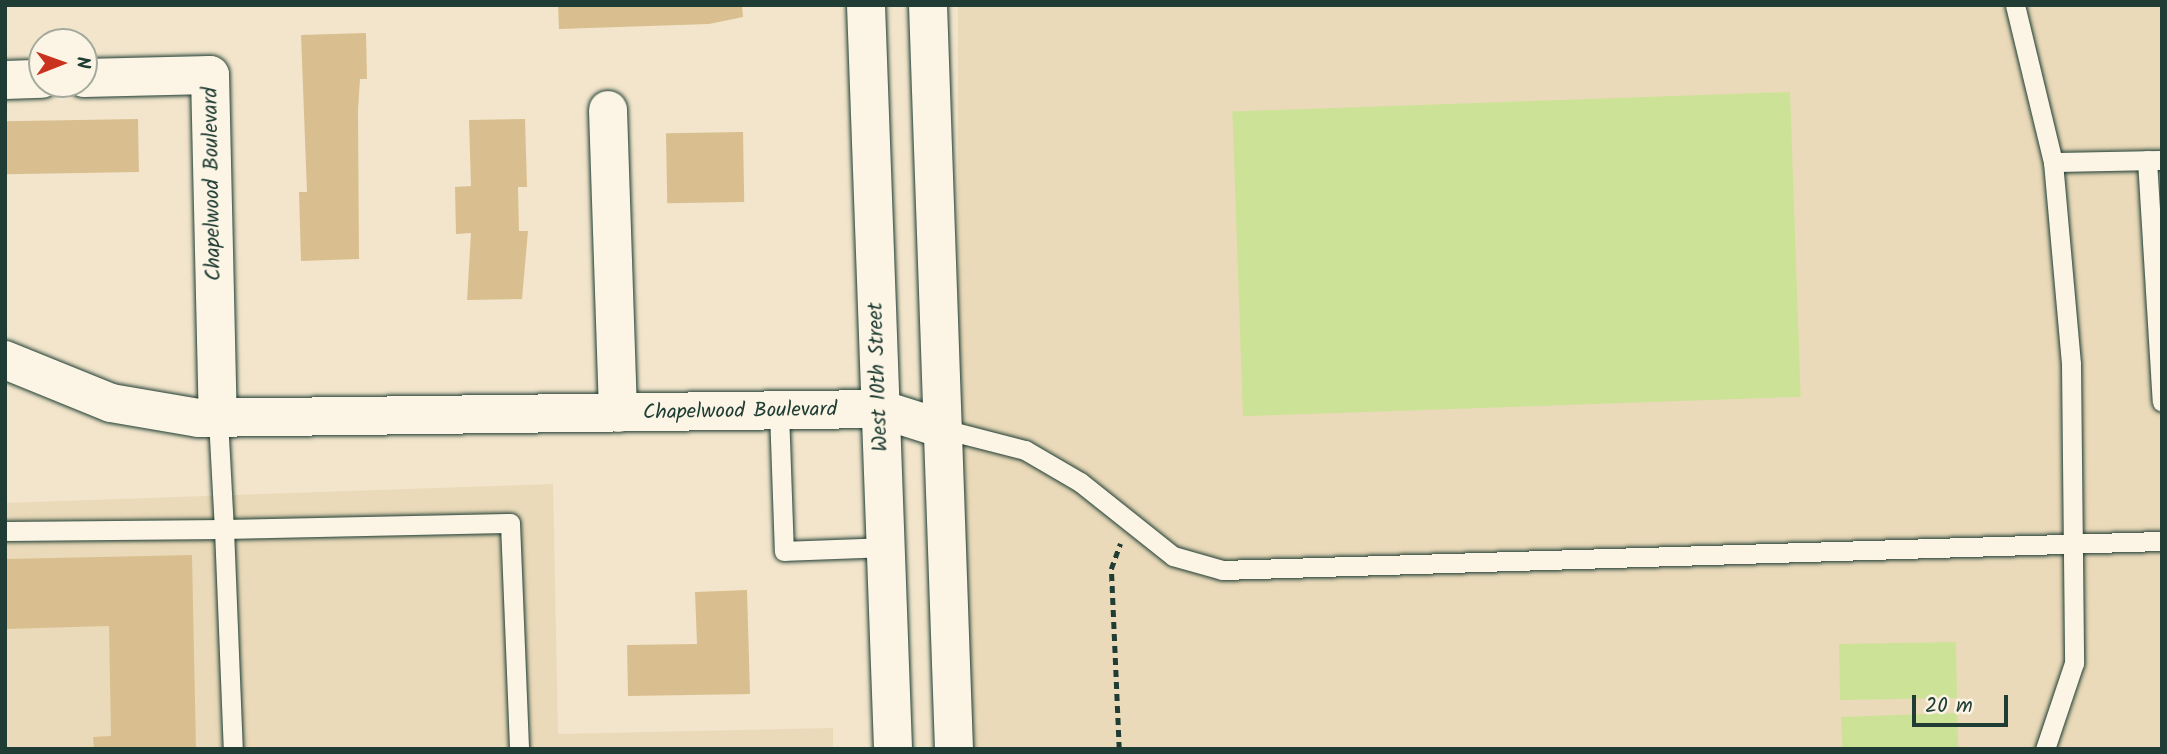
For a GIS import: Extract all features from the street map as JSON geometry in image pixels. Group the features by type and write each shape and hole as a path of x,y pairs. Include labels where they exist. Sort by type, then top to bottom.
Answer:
{"street":[{"name":"West 10th Street","path":"866,5 893,749"},
{"path":"928,5 954,749"},
{"name":"Chapelwood Boulevard","path":"98,78 210,75 218,419"},
{"path":"5,80 28,79"},
{"name":"Chapelwood Boulevard","path":"608,110 618,414"},
{"name":"Chapelwood Boulevard","path":"5,360 124,407 218,419 880,409 943,429"}],"lane":[{"path":"2015,5 2053,162 2071,364 2074,663 2045,749"},
{"path":"2053,162 2155,160 2162,402"},
{"path":"779,411 784,551 886,547"},
{"path":"218,419 233,749"},
{"path":"943,429 1025,450 1080,482 1127,524 1173,556 1222,570 2162,541"},
{"path":"5,531 510,523 519,749"}],"path":[{"path":"1119,749 1111,569 1127,524"}],"shaded area":[{"path":"958,5 2162,5 2162,749 958,749"},
{"path":"553,484 558,734 833,728 833,749 5,749 5,503"}],"green space":[{"path":"1790,92 1801,397 1243,416 1232,111"},
{"path":"1956,642 1957,698 1840,700 1839,644"},
{"path":"1957,713 1958,749 1842,749 1841,717"}],"building":[{"path":"558,5 742,5 743,17 709,24 559,29"},
{"path":"366,33 367,79 360,79 358,110 359,259 301,261 299,192 307,192 301,35"},
{"path":"138,119 139,172 6,174 5,121"},
{"path":"525,119 527,187 518,187 519,231 528,231 522,299 467,300 471,233 456,234 455,187 471,186 469,120"},
{"path":"743,132 744,202 667,203 666,133"},
{"path":"192,555 196,749 94,749 93,737 111,736 109,626 5,629 5,559"},
{"path":"747,590 750,694 628,696 627,645 697,644 695,592"}]}
